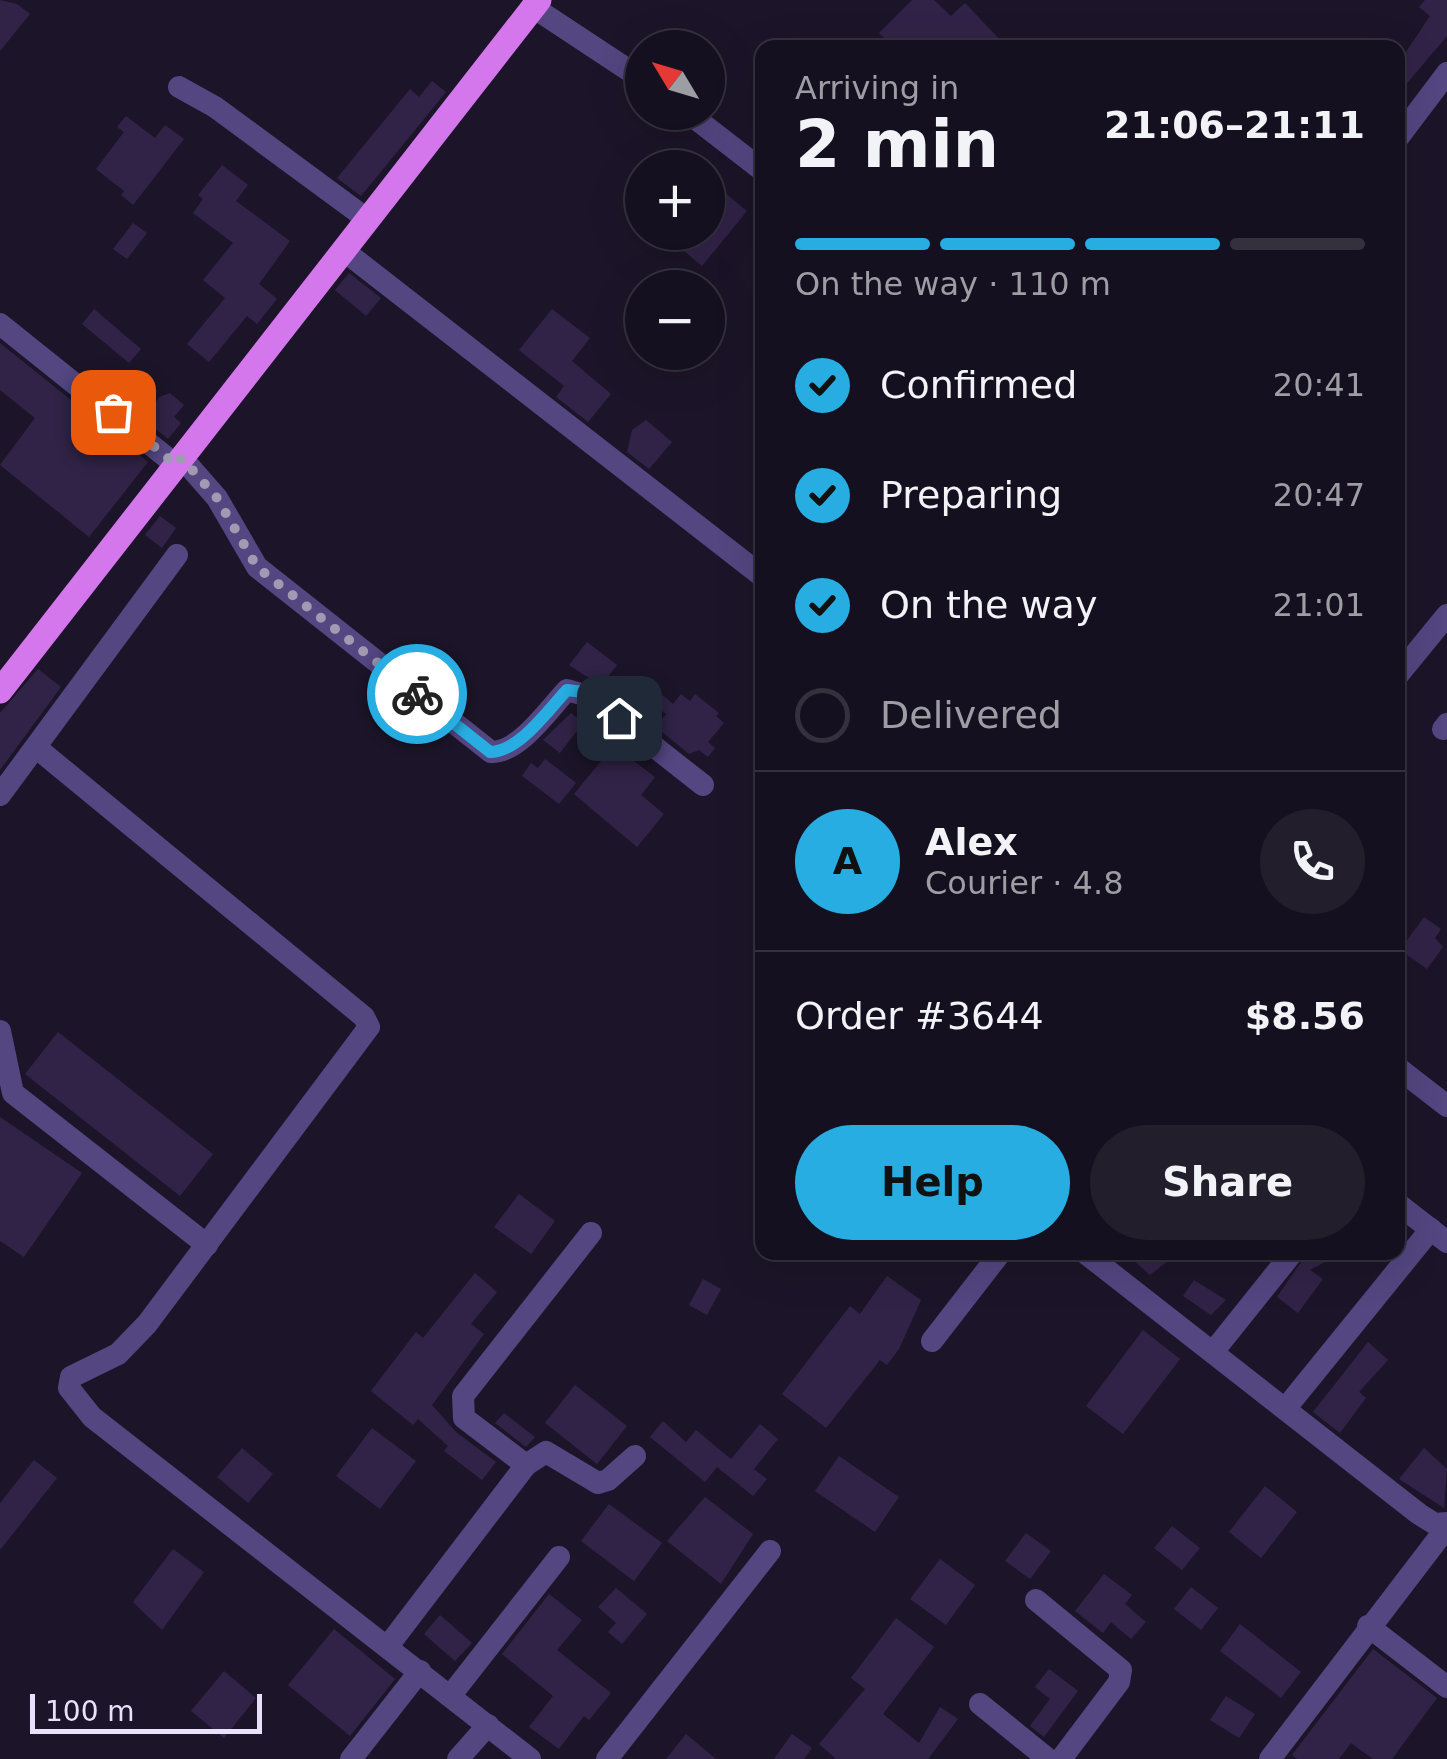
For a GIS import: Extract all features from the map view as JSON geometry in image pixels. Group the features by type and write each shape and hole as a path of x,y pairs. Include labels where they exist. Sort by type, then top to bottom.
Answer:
{"main road":[{"path":"0,691 536,4"}],"street":[{"path":"536,4 625,67"},
{"path":"1405,129 1447,73"},
{"path":"179,86 216,107 367,219"},
{"path":"710,130 755,165"},
{"path":"343,250 755,571"},
{"path":"0,324 179,462 217,498 257,567 490,752 502,752 567,690 575,689 591,697 703,784"},
{"path":"0,795 38,750 176,555"},
{"path":"1405,666 1447,615"},
{"path":"38,750 368,1022 367,1035 128,1344 118,1354 71,1377 69,1388 92,1417 530,1759"},
{"path":"0,1031 13,1092 207,1245"},
{"path":"1405,1073 1447,1106"},
{"path":"1285,1409 1439,1235 1405,1209"},
{"path":"526,1466 464,1418 463,1396 592,1234"},
{"path":"932,1341 995,1260"},
{"path":"1094,1260 1419,1514 1436,1524 1447,1525"},
{"path":"1213,1352 1287,1260"},
{"path":"388,1646 526,1466 546,1452 598,1483 608,1480 635,1456"},
{"path":"1270,1759 1447,1525"},
{"path":"608,1759 770,1551"},
{"path":"451,1695 558,1556"},
{"path":"1036,1600 1121,1670 1118,1682 1062,1759"},
{"path":"1368,1626 1447,1687"},
{"path":"351,1759 420,1671"},
{"path":"980,1704 1048,1759"},
{"path":"458,1759 488,1725"}],"building":[{"path":"0,0 17,4 30,14 0,51"},
{"path":"912,0 934,0 951,16 965,3 1000,40 886,40 879,33"},
{"path":"1425,0 1447,0 1447,36 1405,86 1405,54 1430,16 1419,7"},
{"path":"432,81 446,92 361,196 337,178 410,89 419,97"},
{"path":"126,116 155,138 165,125 184,139 133,205 121,195 124,191 96,169 124,132 117,127"},
{"path":"222,165 248,185 236,201 290,241 259,284 277,299 257,324 247,316 209,362 187,344 225,298 203,280 233,243 193,213 203,199 198,195"},
{"path":"725,193 747,211 725,238"},
{"path":"133,223 147,233 127,259 113,249"},
{"path":"683,250 715,250 702,266"},
{"path":"349,273 381,298 366,316 335,290"},
{"path":"94,309 141,349 129,363 82,324"},
{"path":"552,309 590,338 572,361 611,394 588,422 556,397 564,386 519,350"},
{"path":"0,343 148,462 89,537 0,465 35,418 0,390"},
{"path":"170,393 184,405 174,417 181,423 168,439 144,420 159,397"},
{"path":"646,420 672,442 649,469 627,452 632,430"},
{"path":"160,516 176,528 162,548 145,535"},
{"path":"587,642 617,665 601,686 569,665"},
{"path":"38,669 61,687 0,770 0,713"},
{"path":"658,691 673,704 681,694 690,701 695,694 719,713 716,716 724,723 708,742 715,748 708,757 699,750 689,754 656,727 666,714 650,702"},
{"path":"571,713 655,777 641,795 664,814 637,847 574,794 606,755 576,732 560,753 543,740"},
{"path":"545,759 576,783 559,804 522,776 531,763 538,768"},
{"path":"1424,917 1441,929 1435,938 1443,947 1427,969 1405,954 1405,943"},
{"path":"58,1032 213,1154 180,1196 25,1074"},
{"path":"0,1117 82,1173 24,1257 0,1241"},
{"path":"519,1194 555,1221 531,1254 494,1227"},
{"path":"1133,1260 1169,1260 1150,1275"},
{"path":"1302,1260 1329,1260 1310,1270 1323,1279 1298,1313 1277,1297"},
{"path":"475,1273 497,1292 471,1324 484,1334 432,1405 456,1432 496,1462 482,1480 444,1451 448,1446 418,1419 413,1425 371,1391 416,1332 423,1338"},
{"path":"887,1276 921,1300 899,1349 887,1365 880,1360 826,1428 782,1394 850,1306 860,1314"},
{"path":"703,1279 721,1289 707,1315 689,1305"},
{"path":"1194,1280 1226,1300 1211,1315 1183,1296"},
{"path":"1143,1330 1180,1359 1123,1434 1086,1406"},
{"path":"1368,1342 1388,1360 1359,1392 1366,1398 1340,1433 1313,1412"},
{"path":"575,1385 627,1426 597,1464 545,1423"},
{"path":"504,1413 535,1437 526,1447 495,1423"},
{"path":"663,1421 686,1442 696,1430 731,1459 760,1424 778,1439 754,1469 767,1479 753,1496 717,1467 705,1482 650,1437"},
{"path":"372,1428 416,1461 380,1509 336,1476"},
{"path":"242,1448 273,1474 248,1503 217,1477"},
{"path":"1424,1448 1447,1469 1444,1508 1399,1479"},
{"path":"839,1456 899,1497 875,1532 815,1491"},
{"path":"34,1460 57,1478 0,1550 0,1503"},
{"path":"1265,1486 1297,1512 1261,1558 1229,1532"},
{"path":"705,1497 753,1534 721,1584 667,1541"},
{"path":"609,1504 662,1543 634,1581 581,1541"},
{"path":"1172,1526 1200,1548 1182,1570 1154,1548"},
{"path":"1026,1533 1051,1551 1030,1579 1005,1561"},
{"path":"173,1549 204,1572 162,1630 133,1602"},
{"path":"940,1559 975,1585 946,1625 910,1599"},
{"path":"1104,1574 1132,1595 1125,1604 1146,1622 1131,1639 1111,1622 1103,1633 1075,1611"},
{"path":"1191,1587 1218,1608 1201,1630 1174,1609"},
{"path":"616,1588 647,1614 622,1644 608,1632 616,1623 598,1607"},
{"path":"549,1594 582,1620 557,1650 611,1693 589,1720 584,1716 559,1749 529,1727 553,1696 502,1654"},
{"path":"440,1615 472,1643 455,1661 424,1634"},
{"path":"896,1618 934,1647 883,1714 919,1743 940,1707 958,1719 928,1759 836,1759 819,1744 865,1689 851,1678"},
{"path":"1240,1624 1301,1672 1281,1698 1220,1651"},
{"path":"334,1629 395,1679 350,1736 288,1685"},
{"path":"1373,1649 1437,1698 1392,1759 1373,1759 1351,1743 1339,1759 1297,1759 1292,1755"},
{"path":"1049,1669 1078,1691 1044,1737 1030,1726 1050,1699 1035,1687"},
{"path":"224,1671 256,1698 224,1738 191,1711"},
{"path":"1226,1696 1255,1714 1239,1738 1210,1720"},
{"path":"686,1734 716,1759 666,1759"},
{"path":"792,1734 812,1748 804,1759 774,1759"}],"way so far":[{"path":"113,412 176,465 182,458 209,486 257,567 417,694"}],"route":[{"path":"417,694 490,752 502,752 524,735 567,690 583,692 619,718"}]}
